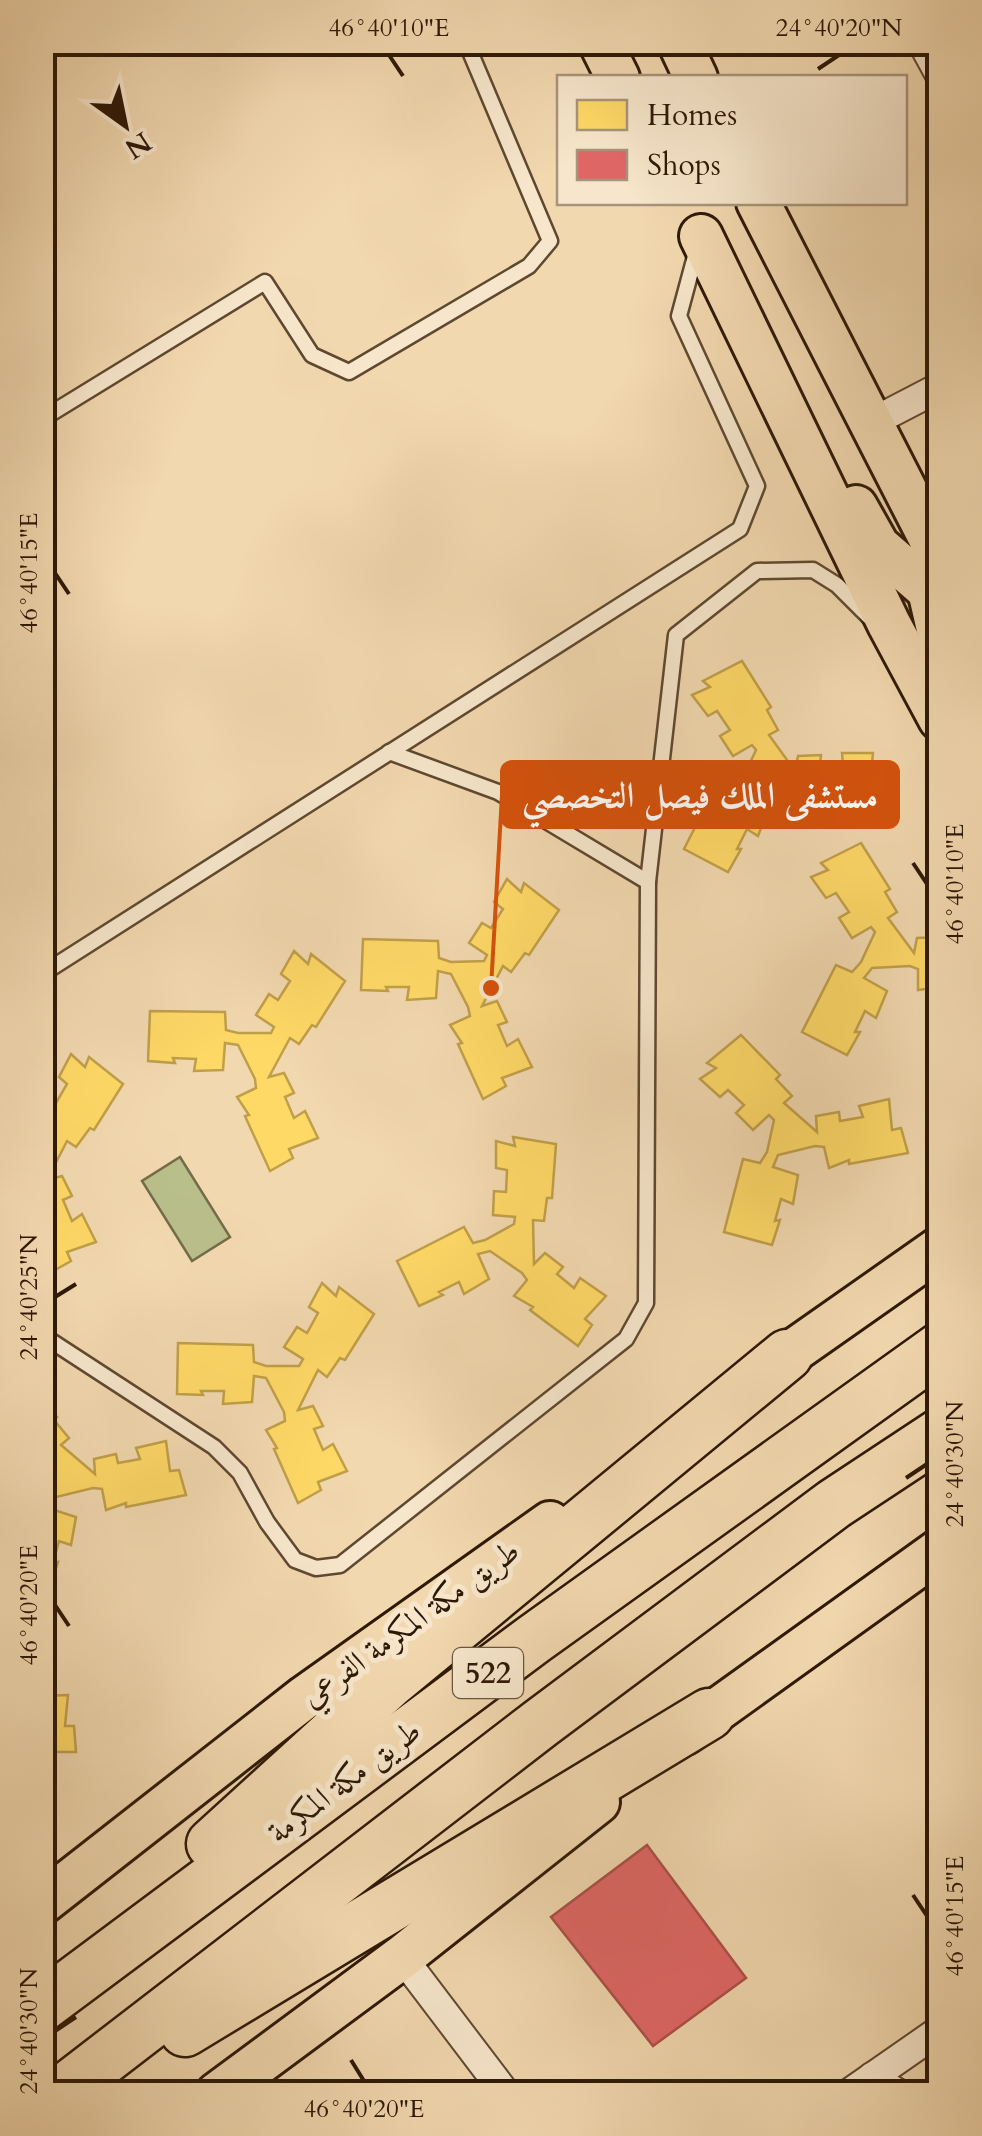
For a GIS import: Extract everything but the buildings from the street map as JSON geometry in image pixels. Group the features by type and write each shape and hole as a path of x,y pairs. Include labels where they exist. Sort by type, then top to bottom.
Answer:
{"highway":[{"name":"طريق مكة المكرمة","path":"42,2006 534,1639 940,1348"},
{"path":"42,1998 389,1682 786,1355"},
{"name":"522","path":"59,2094 572,1700 834,1504 940,1434"},
{"path":"82,2094 709,1714"}],"main road":[{"path":"600,42 616,75"},
{"path":"679,42 695,75"},
{"path":"763,205 820,287 940,502"},
{"path":"763,205 932,542 940,638"},
{"path":"692,219 878,546 934,595"},
{"path":"692,219 889,624 940,719"},
{"path":"786,1355 940,1233"},
{"path":"786,1355 940,1248"},
{"path":"786,1355 940,1260"},
{"name":"طريق مكة المكرمة الفرعي","path":"42,1903 305,1697 786,1355"},
{"path":"217,2094 402,1957 709,1714 940,1550"}],"street":[{"path":"922,42 940,75"},
{"path":"890,413 940,387"},
{"path":"402,1957 506,2094"},
{"path":"848,2094 940,2030"},
{"path":"872,2076 899,2094"}],"lane":[{"path":"42,418 265,282 312,355 350,372 529,266 550,241 466,42"},
{"path":"42,974 740,529 756,486 679,316 692,219"},
{"path":"42,1336 214,1447 240,1474 294,1560 316,1568 340,1565 626,1339 646,1303 648,882 676,636 757,571 813,570 837,585 868,616 908,688 940,728"},
{"path":"389,752 498,792 648,882"}],"green space":[{"path":"180,1157 230,1237 192,1261 142,1181"}],"place":[{"name":"مستشفى الملك فيصل التخصصي","path":"491,988"}]}
